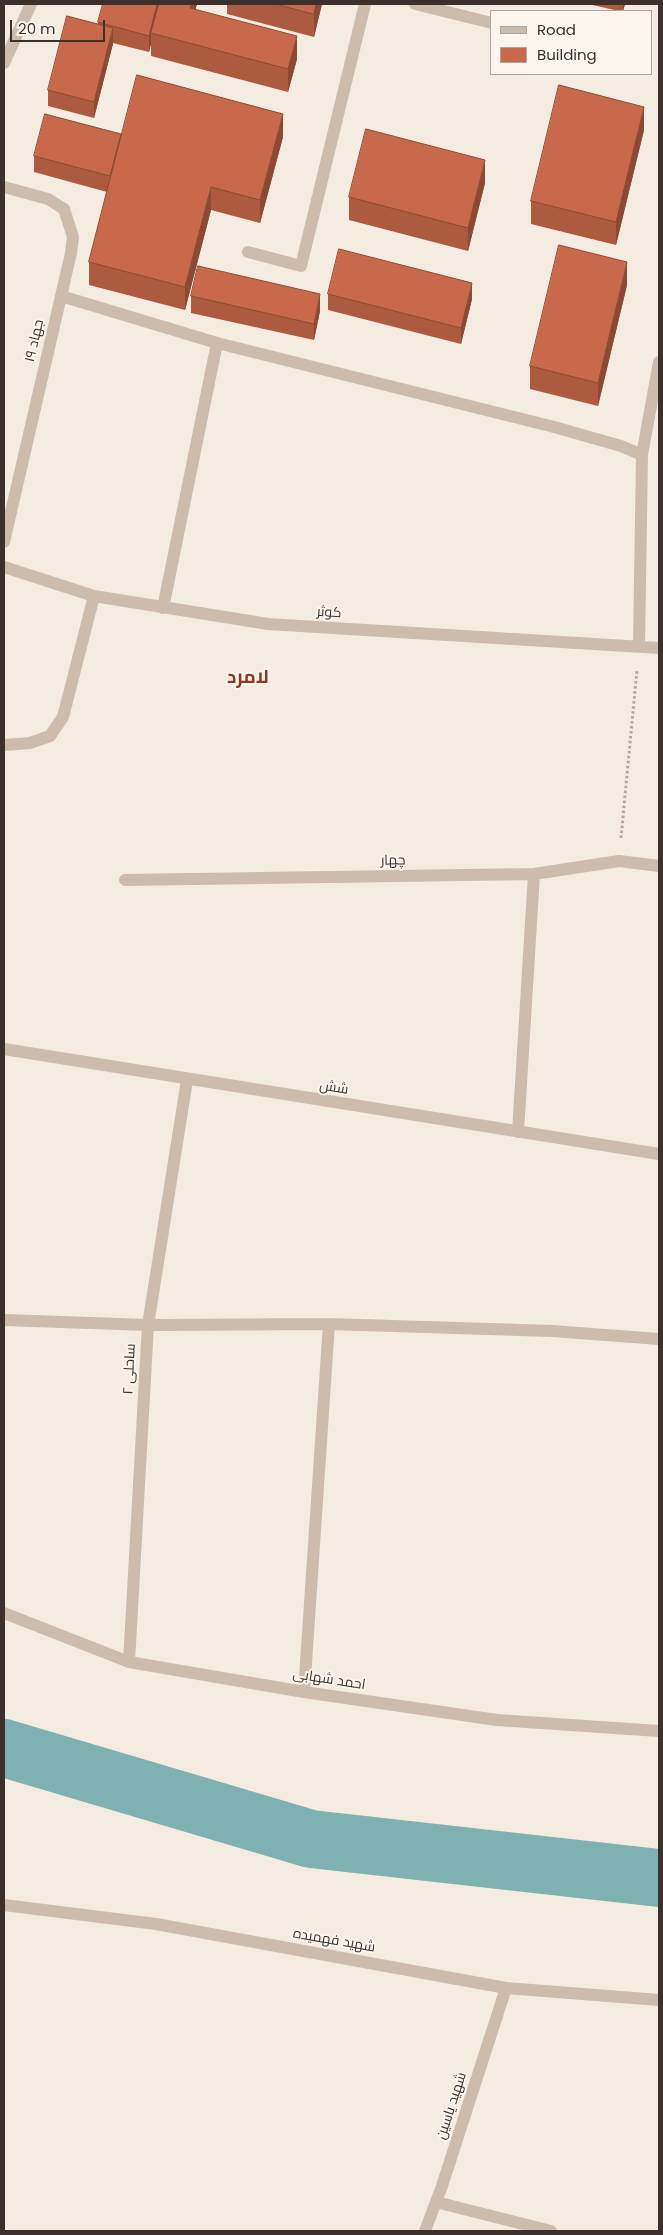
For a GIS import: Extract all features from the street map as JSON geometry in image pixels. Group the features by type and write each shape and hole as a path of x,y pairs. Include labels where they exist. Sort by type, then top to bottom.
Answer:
{"street":[{"path":"4,63 31,4"},
{"path":"248,252 301,266 365,4"},
{"path":"415,4 490,23"},
{"name":"جهاد ۱۹","path":"4,187 48,199 64,209 72,237 71,252 4,542"},
{"path":"60,296 217,343 554,427 621,446 642,455"},
{"path":"163,608 217,343"},
{"path":"639,646 642,455 659,362"},
{"name":"کوثر","path":"4,568 94,596 268,624 659,648"},
{"path":"4,745 30,743 50,736 64,717 94,596"},
{"name":"چهار","path":"125,880 534,874 619,861 659,866"},
{"path":"518,1132 534,874"},
{"name":"شش","path":"4,1049 187,1080 659,1154"},
{"name":"ساحلی ۲","path":"129,1662 148,1325 187,1080"},
{"path":"4,1320 148,1325 329,1324 552,1331 659,1339"},
{"path":"304,1692 329,1324"},
{"name":"احمد شهابی","path":"4,1612 129,1662 304,1692 497,1720 659,1731"},
{"name":"شهید فهمیده","path":"4,1905 156,1924 506,1988 659,2000"},
{"name":"شهید یاسین","path":"425,2231 506,1988"},
{"path":"436,2202 551,2231"}],"path":[{"path":"619,861 639,646"}],"building":[{"path":"103,4 157,4 149,36 98,22"},
{"path":"159,4 191,4 190,8 297,36 288,69 151,33"},
{"path":"276,4 316,4 314,14"},
{"path":"67,16 113,28 94,102 48,90"},
{"path":"137,75 283,114 260,200 211,187 185,287 89,262"},
{"path":"559,85 644,107 616,222 531,201"},
{"path":"45,114 121,134 110,176 34,156"},
{"path":"366,129 485,160 468,228 349,197"},
{"path":"559,245 627,262 598,383 530,366"},
{"path":"339,249 472,283 461,328 328,294"},
{"path":"198,266 320,294 314,324 191,296"}],"waterway":[{"path":"4,1748 311,1839 659,1878"}],"district":[{"name":"لامرد","path":"248,678"}]}
